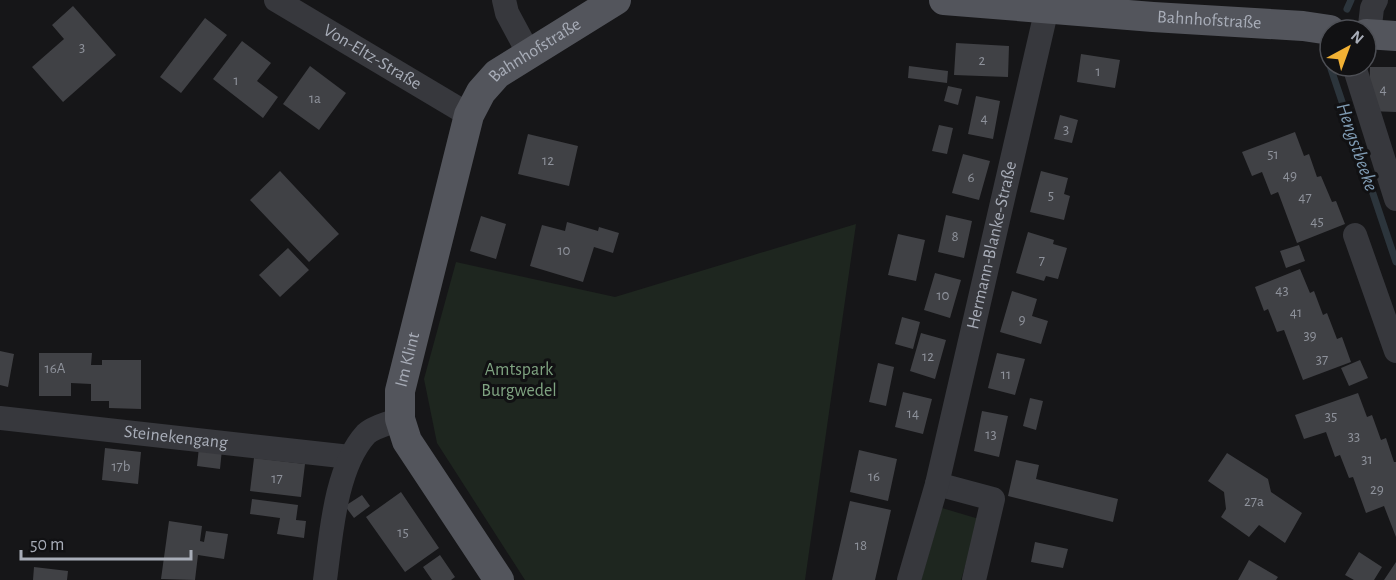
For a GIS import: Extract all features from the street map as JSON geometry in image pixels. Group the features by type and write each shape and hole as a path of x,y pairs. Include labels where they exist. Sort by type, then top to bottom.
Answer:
{"main road":[{"name":"Bahnhofstraße","path":"470,115 481,92 497,74 616,0"},
{"name":"Bahnhofstraße","path":"944,0 1153,18 1318,28"},
{"name":"Im Klint","path":"470,115 400,391 400,419 407,441 499,580"}],"street":[{"name":"Von-Eltz-Straße","path":"276,0 470,115"},
{"path":"504,0 507,13 529,54"},
{"path":"1374,18 1372,8 1376,0"},
{"name":"Hermann-Blanke-Straße","path":"909,580 937,484 1047,8"},
{"path":"1358,78 1396,199"},
{"path":"1355,235 1396,351"},
{"name":"Steinekengang","path":"0,418 350,457"},
{"path":"325,580 334,512 350,457 368,432 400,419"},
{"path":"937,484 993,499 974,580"}],"green space":[{"name":"Amtspark Burgwedel","path":"856,224 805,580 525,580 437,443 424,379 456,262 615,297"},
{"path":"942,508 979,519 961,580 921,580"}],"building":[{"path":"73,6 116,55 63,102 32,67 64,39 52,25"},
{"path":"205,18 227,35 181,93 160,77"},
{"path":"242,41 271,63 257,81 278,97 263,118 213,79"},
{"path":"956,43 1009,46 1008,77 954,75"},
{"path":"1081,54 1120,60 1115,88 1077,82"},
{"path":"310,66 346,93 319,130 283,104"},
{"path":"909,66 948,71 947,83 908,78"},
{"path":"1378,67 1396,67 1396,112 1369,111 1370,78 1378,78"},
{"path":"948,86 962,89 958,105 944,101"},
{"path":"976,96 1000,101 993,139 968,134"},
{"path":"1060,115 1078,120 1072,143 1054,139"},
{"path":"939,125 953,128 947,154 932,151"},
{"path":"1295,132 1304,156 1309,154 1317,177 1321,176 1332,202 1336,201 1345,224 1297,243 1278,192 1271,195 1262,172 1252,176 1242,152"},
{"path":"528,134 578,146 569,186 518,174"},
{"path":"963,154 990,161 979,200 952,193"},
{"path":"280,171 339,234 309,262 250,200"},
{"path":"1041,171 1068,178 1064,194 1070,196 1064,220 1030,212"},
{"path":"946,215 972,221 964,258 938,252"},
{"path":"481,216 506,224 496,259 470,251"},
{"path":"567,222 598,231 599,227 619,233 613,253 594,247 583,282 530,266 542,225 565,231"},
{"path":"1028,232 1054,240 1053,244 1067,248 1058,279 1046,276 1044,281 1016,273"},
{"path":"898,234 925,240 916,281 888,275"},
{"path":"1299,245 1305,261 1286,268 1280,251"},
{"path":"288,248 309,270 280,297 259,275"},
{"path":"1300,269 1310,293 1314,291 1323,315 1327,313 1337,339 1342,337 1351,362 1303,380 1284,330 1277,332 1268,309 1264,311 1255,287"},
{"path":"935,273 961,280 950,318 924,310"},
{"path":"1012,291 1037,299 1032,316 1048,321 1041,344 1000,332"},
{"path":"902,317 920,322 913,349 895,344"},
{"path":"921,333 946,340 935,379 910,371"},
{"path":"0,351 14,354 8,387 0,385"},
{"path":"39,353 92,353 91,365 102,365 102,360 141,360 141,409 109,408 109,401 91,401 91,384 71,383 71,396 39,396"},
{"path":"997,353 1025,359 1015,395 988,388"},
{"path":"1360,360 1368,378 1349,386 1341,368"},
{"path":"878,363 894,367 886,406 869,402"},
{"path":"903,392 932,399 923,434 895,427"},
{"path":"1358,393 1367,417 1372,415 1381,440 1386,438 1394,462 1396,462 1396,537 1384,506 1366,513 1353,477 1349,478 1340,455 1335,457 1326,432 1304,439 1295,415"},
{"path":"1030,398 1043,401 1036,430 1023,426"},
{"path":"982,411 1008,416 999,457 974,451"},
{"path":"199,447 222,449 220,469 197,466"},
{"path":"105,448 141,452 138,484 102,480"},
{"path":"859,450 897,459 888,501 850,492"},
{"path":"1227,453 1268,479 1271,492 1302,513 1285,543 1259,525 1249,537 1221,517 1226,509 1224,492 1208,481"},
{"path":"254,458 305,464 301,497 250,491"},
{"path":"1016,460 1039,465 1036,479 1118,499 1113,522 1008,496"},
{"path":"401,492 439,548 405,572 366,517"},
{"path":"362,495 370,506 354,518 345,506"},
{"path":"252,499 298,505 296,520 306,521 304,538 277,534 280,518 250,514"},
{"path":"850,501 891,510 875,580 832,580"},
{"path":"169,521 202,526 200,541 204,542 206,531 228,534 224,559 198,555 195,580 161,579"},
{"path":"1035,542 1068,549 1063,568 1031,562"},
{"path":"1359,552 1382,567 1374,580 1354,580 1345,575"},
{"path":"440,555 455,577 451,580 432,580 423,567"},
{"path":"1249,560 1278,577 1276,580 1238,580"},
{"path":"1396,562 1396,580 1384,580"},
{"path":"34,567 68,571 67,580 33,580"}],"waterway":[{"name":"Hengstbeeke","path":"1347,9 1351,0"},
{"name":"Hengstbeeke","path":"1334,78 1396,262"}]}
